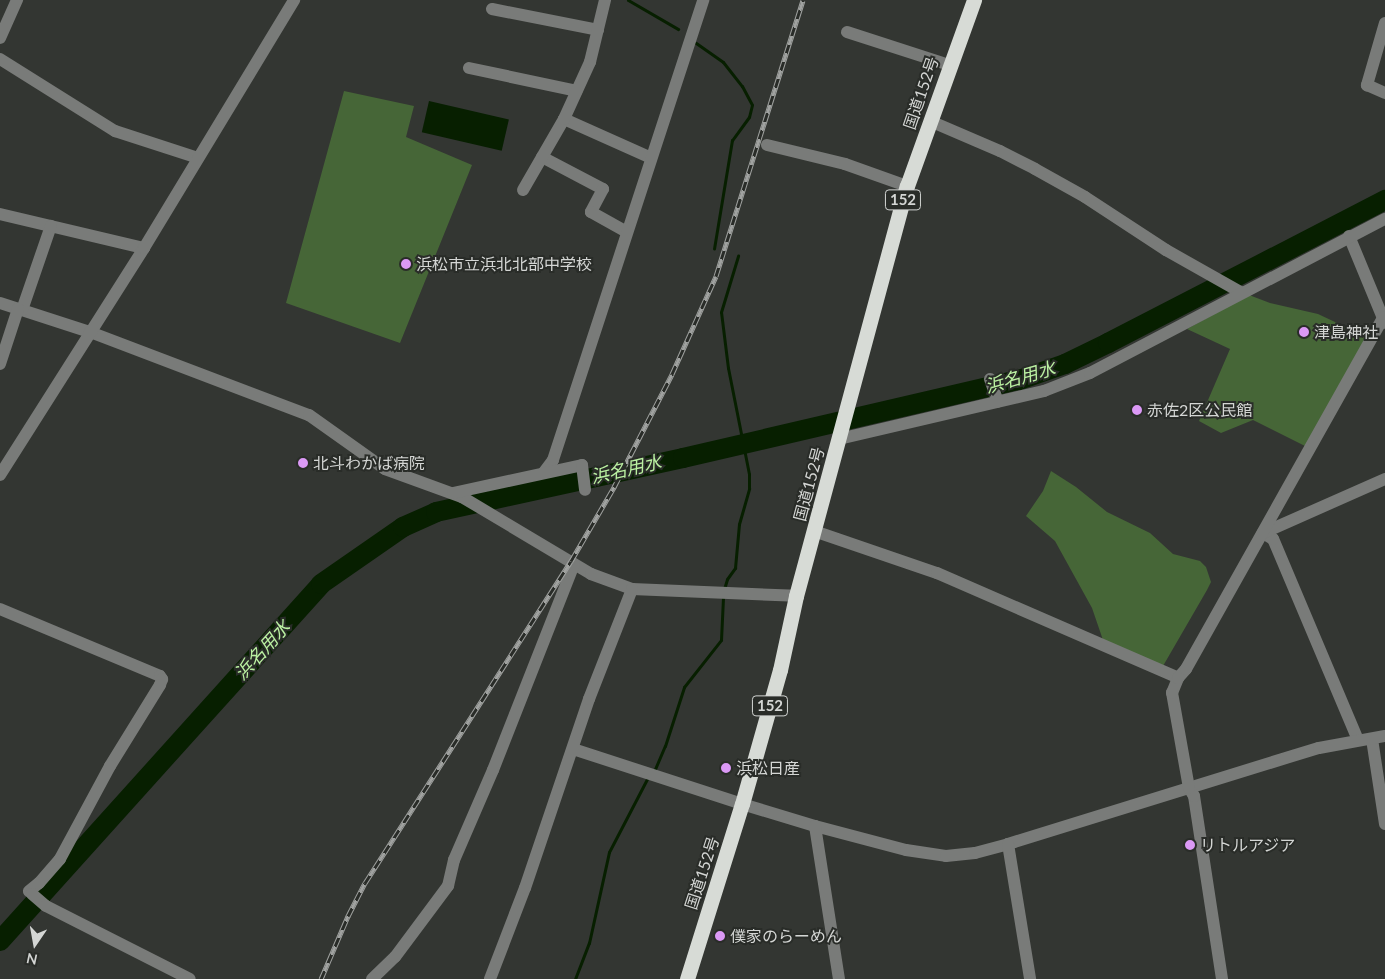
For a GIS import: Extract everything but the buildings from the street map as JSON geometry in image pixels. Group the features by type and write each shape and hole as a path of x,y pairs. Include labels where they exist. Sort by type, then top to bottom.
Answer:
{"highway":[{"name":"国道152号","path":"687,979 742,804 780,670 796,596 907,186 974,0"}],"street":[{"path":"0,38 17,0"},
{"path":"0,475 144,248 294,0"},
{"path":"523,190 564,119 590,62 605,0"},
{"path":"544,472 554,460 703,0"},
{"path":"492,9 598,30"},
{"path":"1385,23 1367,85 1385,93"},
{"path":"847,32 949,65"},
{"path":"0,59 115,131 198,158"},
{"path":"469,68 577,92"},
{"path":"564,119 651,158"},
{"path":"930,121 1000,151 1035,169 1085,197 1166,250 1238,290"},
{"path":"767,145 846,164 907,186"},
{"path":"542,157 603,189 591,212 627,232"},
{"path":"0,214 144,248"},
{"path":"841,434 997,398 1044,391 1090,373 1238,290 1385,218"},
{"path":"0,364 51,226"},
{"path":"1222,979 1194,796 1188,788 1172,693 1178,678 1186,669 1384,320 1349,236"},
{"path":"0,303 90,332 309,415 385,469 411,480 458,495 592,574 632,589 796,596"},
{"path":"990,379 997,398"},
{"path":"458,495 544,472 582,465 585,490"},
{"path":"1263,533 1385,479"},
{"path":"814,531 937,573 1178,678"},
{"path":"1263,533 1273,539 1358,740"},
{"path":"372,979 395,958 448,886 454,860 493,770 574,564"},
{"path":"490,979 525,888 574,749 589,699 632,589"},
{"path":"0,609 160,676 162,679 110,766 60,859 31,892 46,906 190,979"},
{"path":"574,749 816,826 906,850 946,856 975,852 1008,844 1319,748 1385,736"},
{"path":"1372,738 1385,824"},
{"path":"816,826 840,979"},
{"path":"1008,844 1030,979"}],"shaded area":[{"path":"344,91 414,106 406,137 472,165 400,343 286,303"},
{"path":"429,101 509,119 502,151 422,132"},
{"path":"1249,295 1270,303 1318,314 1369,338 1309,448 1253,420 1221,433 1199,421 1230,349 1187,329"},
{"path":"1051,471 1076,487 1107,512 1150,533 1173,554 1200,561 1206,567 1211,582 1163,666 1104,643 1092,608 1055,541 1026,516 1043,491"}],"waterway":[{"path":"628,0 678,29"},
{"path":"696,43 723,62 742,86 752,105 749,117 732,140 714,249"},
{"name":"浜名用水","path":"0,941 321,584 403,527 436,512 683,458 1019,380 1065,364 1108,343 1385,200"},
{"path":"724,589 727,579 735,568 739,524 749,488 749,474 728,368 721,312 738,256"},
{"path":"655,769 665,746 684,687 721,640 723,597"},
{"path":"575,979 589,943 609,852 647,779"}],"railway":[{"path":"321,979 348,916 365,883 571,561 614,487 672,374 716,276 803,0"}],"place":[{"name":"浜松市立浜北北部中学校","path":"406,264"},
{"name":"津島神社","path":"1304,332"},
{"name":"赤佐2区公民館","path":"1137,410"},
{"name":"北斗わかば病院","path":"303,463"},
{"name":"浜松日産","path":"726,768"},
{"name":"リトルアジア","path":"1190,845"},
{"name":"僕家のらーめん","path":"720,936"}]}
